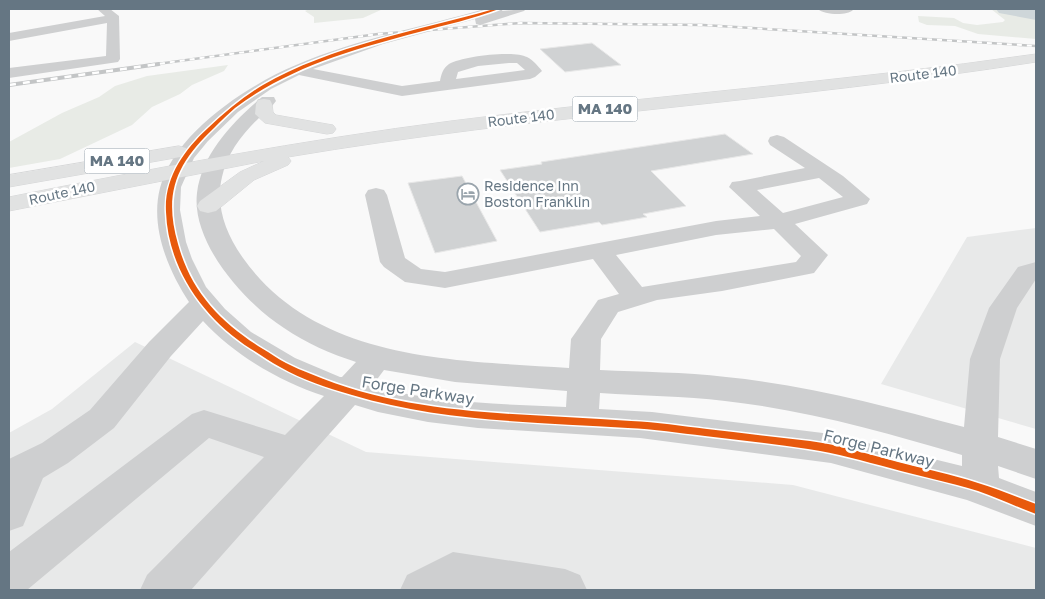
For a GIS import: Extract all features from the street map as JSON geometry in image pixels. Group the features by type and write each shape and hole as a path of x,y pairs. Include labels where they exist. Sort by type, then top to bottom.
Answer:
{"main road":[{"name":"Route 140","path":"9,181 182,160 501,106 859,72 1036,47"},
{"name":"Route 140","path":"330,136 512,119 946,71 1036,58"},
{"path":"264,104 264,114 271,119 330,136"},
{"path":"208,206 253,173 330,136"},
{"name":"Route 140","path":"9,204 182,160"}],"street":[{"path":"9,26 98,9"},
{"name":"Forge Parkway","path":"497,9 349,49 305,72 243,123 220,154 209,185 208,206 212,225 233,265 252,287 276,309 307,330 345,348 377,358 445,371 737,390 855,412 980,446 1036,464"},
{"name":"Forge Parkway","path":"520,9 305,72 256,91 216,122 182,160 169,199 172,235 187,280 203,304 226,328 258,351 296,372 348,392 396,404 454,412 634,424 826,447 980,488 1036,509"},
{"path":"824,9 846,9"},
{"path":"9,37 108,14 113,59 9,73"},
{"path":"305,72 402,91 447,84"},
{"path":"376,194 392,262 414,276 445,280 716,228 779,221 859,199 823,171 777,141"},
{"path":"582,421 586,339 608,306 654,292 722,284 805,268 815,255 740,187 823,171"},
{"path":"600,251 636,298"},
{"path":"980,488 980,446 986,359 1003,308 1027,273 1036,270"},
{"path":"9,514 19,471 55,452 102,419 160,349 203,304"},
{"path":"162,590 348,392 377,358"},
{"path":"16,590 9,579 204,423 292,452"},
{"path":"422,590 453,572 565,590"}],"shaded area":[{"path":"309,9 383,9 363,18 314,23 314,17 305,11"},
{"path":"991,9 1010,9 1036,14 1036,39 978,34 955,26 927,25 919,22 918,16 954,18 963,23 977,25 1003,22 1005,20"},
{"path":"228,65 224,71 192,85 180,94 152,107 132,125 60,159 9,168 9,142 62,113 99,97 115,86 147,76"},
{"path":"1036,228 1036,429 881,384 967,237"},
{"path":"135,342 366,452 793,485 1036,548 1036,590 9,590 9,433 52,409"}],"building":[{"path":"592,43 621,65 565,72 540,49"},
{"name":"Residence Inn Boston Franklin","path":"725,134 753,154 651,171 686,206 643,214 647,217 602,225 599,222 540,232 500,170 542,164 541,162"},
{"path":"462,176 497,241 435,253 408,183"}],"waterway":[{"path":"1006,9 1036,14"}],"railway":[{"path":"150,65 378,34 521,23 703,25 1036,46"},
{"path":"9,85 159,64"}],"cycle path":[{"path":"497,9 378,42 302,68 266,86 232,108 192,147 179,167 171,187 169,198 170,224 179,259 194,289 227,328 284,366 330,386 378,400 478,415 640,425 831,448 967,484 1036,509"}],"place":[{"name":"Residence Inn Boston Franklin","path":"468,194"}]}
